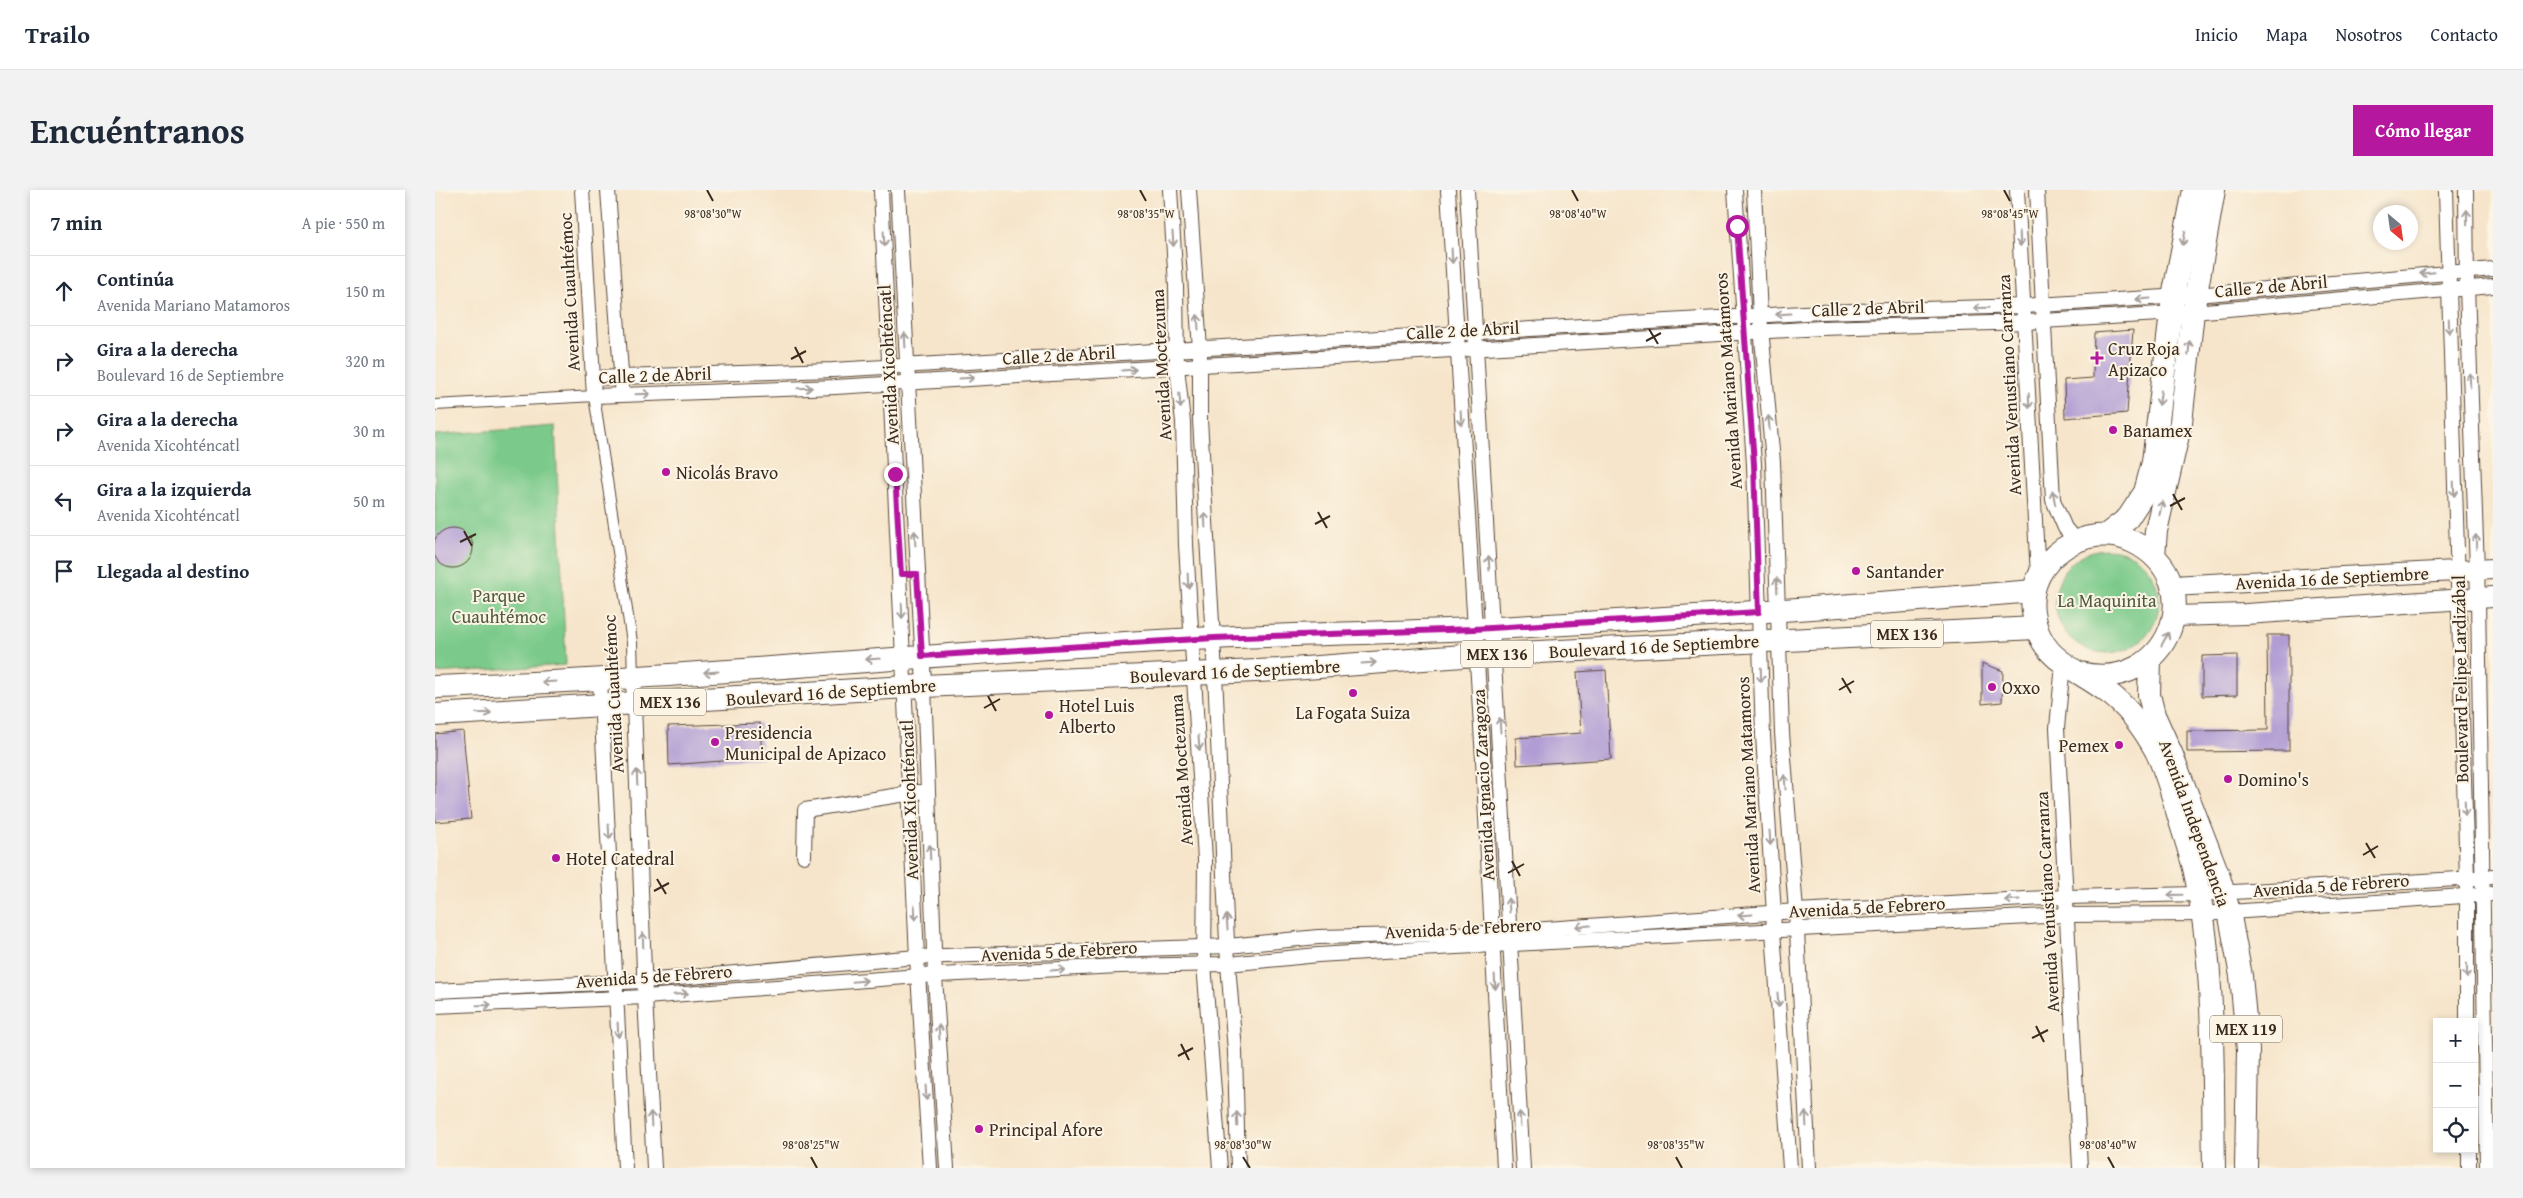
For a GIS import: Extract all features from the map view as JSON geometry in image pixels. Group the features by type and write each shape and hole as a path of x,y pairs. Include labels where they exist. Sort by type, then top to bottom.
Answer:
{"main road":[{"path":"2106,535 2128,518 2145,492 2153,462 2172,305 2194,190"},
{"path":"2154,556 2156,531 2181,422 2194,304 2214,190"},
{"path":"2106,535 2132,541 2154,556 2165,570 2172,586 2174,616 2169,632 2161,647 2150,660 2137,668 2109,677 2071,669 2047,648 2036,628 2032,609 2036,585 2047,563 2060,550 2076,540 2106,535"},
{"name":"Avenida 16 de Septiembre","path":"2172,586 2485,570"},
{"name":"Boulevard 16 de Septiembre","path":"435,687 633,678 913,656 1214,638 1483,628 1769,612 2036,585"},
{"name":"Avenida 16 de Septiembre","path":"2174,616 2246,614 2486,598"},
{"name":"Boulevard 16 de Septiembre","path":"435,715 914,687 1205,673 1485,654 2036,628"},
{"name":"Avenida Independencia","path":"2150,660 2149,695 2154,716 2190,801 2226,902 2241,976 2248,1050 2247,1168"},
{"name":"Avenida Independencia","path":"2071,669 2108,692 2129,711 2147,735 2169,782 2194,869 2210,991 2214,1168"}],"street":[{"name":"Avenida Cuauhtémoc","path":"582,190 594,396 632,642 644,981 654,1168"},
{"path":"609,190 622,394"},
{"name":"Avenida Xicohténcatl","path":"881,190 901,574 913,656 914,687 910,793 917,958 930,1162"},
{"name":"Avenida Xicohténcatl","path":"898,190 917,574 913,656 914,687 927,792 935,976 947,1162"},
{"name":"Avenida Moctezuma","path":"1170,190 1176,285 1177,368 1183,422 1186,545 1191,640 1205,673 1219,771 1228,964 1235,1051 1238,1168"},
{"name":"Avenida Moctezuma","path":"1189,190 1200,348 1206,544 1214,638 1205,673 1201,774 1205,860 1204,964 1213,1051 1220,1168"},
{"name":"Avenida Ignacio Zaragoza","path":"1448,190 1457,350 1485,654 1502,758 1523,1168"},
{"name":"Avenida Ignacio Zaragoza","path":"1467,190 1477,348 1483,628"},
{"name":"Avenida Mariano Matamoros","path":"1735,190 1743,333 1769,612"},
{"name":"Avenida Mariano Matamoros","path":"1754,190 1762,331 1773,462 1769,640 1763,734 1774,914 1773,931 1790,1168"},
{"name":"Avenida Venustiano Carranza","path":"2017,190 2026,322 2036,585"},
{"path":"2037,190 2053,500 2065,528 2076,540"},
{"name":"Boulevard Felipe Lardizábal","path":"2447,190 2448,288 2467,878 2467,1018"},
{"name":"Boulevard Felipe Lardizábal","path":"2467,190 2467,287 2472,424 2486,598 2481,754 2488,877 2479,1027 2487,1168"},
{"path":"1450,221 1469,218"},
{"path":"1737,226 1756,226"},
{"name":"Calle 2 de Abril","path":"2194,304 2334,282 2493,268"},
{"path":"886,280 902,280"},
{"path":"2334,282 2335,299"},
{"path":"1176,285 1195,284"},
{"name":"Calle 2 de Abril","path":"593,378 833,370 1821,312 2044,305 2172,305 2335,299 2448,288 2493,286"},
{"name":"Calle 2 de Abril","path":"435,406 622,394 835,387 891,382 1090,373 1365,354 1762,331 2026,322 2172,305"},
{"path":"1928,309 1929,324"},
{"path":"1821,312 1821,328"},
{"path":"1645,323 1646,338"},
{"path":"1566,327 1567,343"},
{"path":"1365,354 1366,338"},
{"path":"1285,343 1286,360"},
{"path":"1090,373 1091,354"},
{"path":"1005,360 1005,376"},
{"path":"833,370 835,387"},
{"path":"775,372 775,389"},
{"path":"1183,422 1201,420"},
{"path":"2453,424 2472,424"},
{"path":"1754,464 1773,462"},
{"path":"895,474 912,473"},
{"path":"1186,545 1206,544"},
{"path":"901,574 917,574"},
{"name":"Avenida Mariano Matamoros","path":"1769,640 1782,733 1796,911 1809,1168"},
{"name":"Avenida Ignacio Zaragoza","path":"1485,654 1483,760 1503,1168"},
{"name":"Avenida Venustiano Carranza","path":"2071,669 2057,728 2080,1168"},
{"name":"Avenida Cuauhtémoc","path":"600,679 617,982 625,1168"},
{"path":"1763,734 1782,733"},
{"path":"2463,754 2481,754"},
{"path":"1483,760 1502,758"},
{"path":"1201,774 1219,771"},
{"path":"804,856 805,810 927,792"},
{"path":"1486,839 1505,838"},
{"path":"1205,860 1223,858"},
{"name":"Avenida 5 de Febrero","path":"1511,938 1646,938 2066,915 2226,902 2344,885 2488,877"},
{"path":"914,885 931,885"},
{"path":"2344,885 2344,903"},
{"name":"Avenida 5 de Febrero","path":"441,1006 645,997 919,976 1035,972 1119,966 1228,964 1318,954 1400,950 1645,922 1796,911 2065,897 2199,904 2226,902 2344,903 2487,894"},
{"path":"1927,904 1927,922"},
{"path":"1645,922 1646,938"},
{"path":"1400,934 1400,950"},
{"name":"Avenida 5 de Febrero","path":"441,991 644,981 917,958 1228,946 1318,937 1400,934 1493,940"},
{"path":"1318,937 1318,954"},
{"path":"1118,949 1119,966"},
{"path":"1034,952 1035,972"},
{"path":"830,965 830,983"},
{"path":"512,988 512,1004"},
{"path":"441,991 441,1006"},
{"path":"1213,1051 1235,1051"},
{"path":"1782,1064 1803,1062"},
{"path":"925,1071 941,1068"},
{"path":"1219,1144 1238,1142"},
{"path":"2469,1153 2469,1168"},
{"path":"930,1162 947,1162"}],"green space":[{"name":"Parque Cuauhtémoc","path":"555,426 566,665 435,673 435,435"},
{"name":"La Maquinita","path":"2107,549 2127,553 2136,557 2144,564 2151,572 2155,581 2159,601 2155,621 2151,630 2144,638 2136,645 2127,649 2107,653 2087,649 2078,645 2070,638 2063,630 2059,621 2055,601 2059,581 2063,572 2070,564 2078,557 2087,553"}],"building":[{"name":"Cruz Roja Apizaco","path":"2133,330 2127,413 2065,418 2064,380 2093,378 2094,333"},
{"path":"449,528 457,528 464,531 470,537 473,548 470,559 464,565 457,568 449,568 442,565 436,559 433,552 433,544 436,537 442,531"},
{"path":"2267,635 2289,635 2289,751 2187,752 2187,731 2268,730"},
{"path":"2237,655 2237,695 2202,696 2202,656"},
{"name":"Oxxo","path":"1982,663 2003,671 2002,702 1982,704"},
{"path":"1606,670 1611,759 1517,765 1516,738 1581,733 1577,672"},
{"name":"Presidencia Municipal de Apizaco","path":"760,723 762,758 669,765 668,726"},
{"path":"463,731 471,819 435,822 435,734"}],"place":[{"name":"Cruz Roja Apizaco","path":"2097,358"},
{"name":"Banamex","path":"2113,430"},
{"name":"Nicolás Bravo","path":"666,472"},
{"name":"Santander","path":"1856,571"},
{"name":"Oxxo","path":"1992,687"},
{"name":"La Fogata Suiza","path":"1353,693"},
{"name":"Hotel Luis Alberto","path":"1049,715"},
{"name":"Presidencia Municipal de Apizaco","path":"715,742"},
{"name":"Pemex","path":"2119,745"},
{"name":"Domino's","path":"2228,779"},
{"name":"Hotel Catedral","path":"556,858"},
{"name":"Principal Afore","path":"979,1129"}],"route":[{"path":"895,474 901,574 917,574 922,656 1214,638 1474,629 1759,612 1754,464 1743,333 1737,226"}]}
